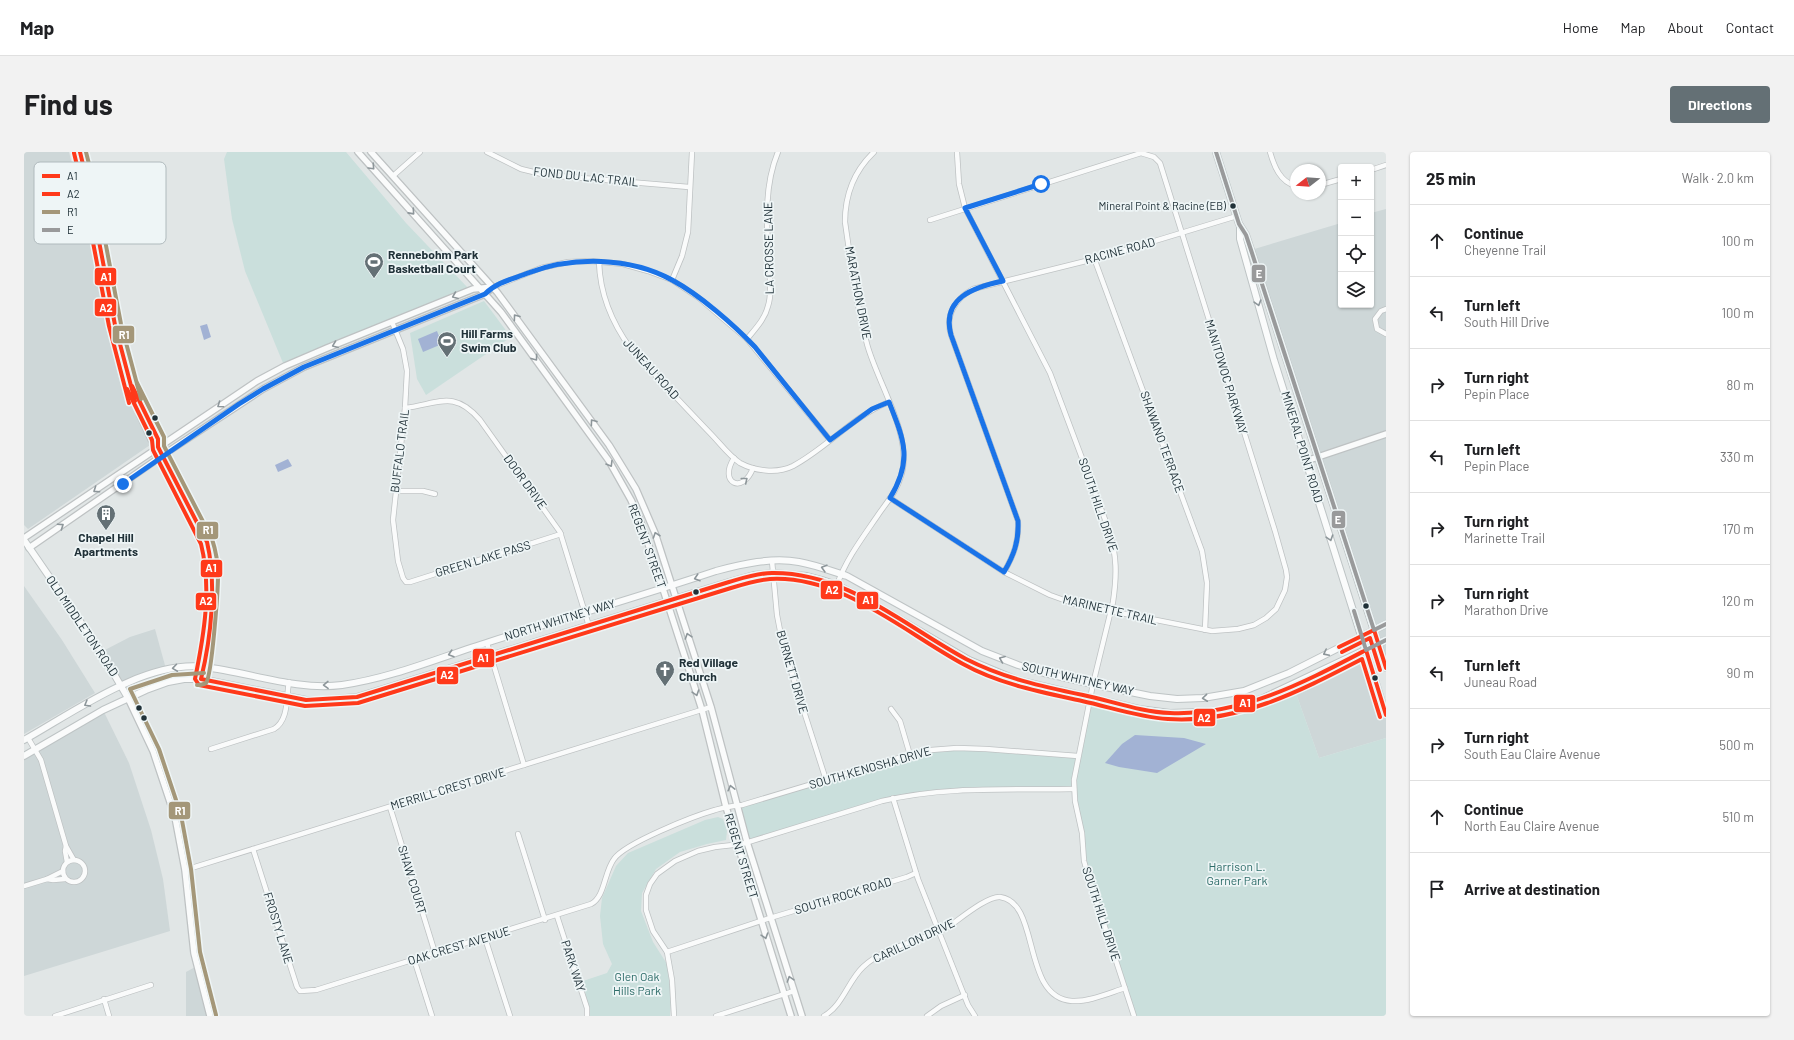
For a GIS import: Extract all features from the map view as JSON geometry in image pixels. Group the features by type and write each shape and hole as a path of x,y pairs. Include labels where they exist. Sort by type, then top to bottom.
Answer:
{"main road":[{"name":"MINERAL POINT ROAD","path":"1216,152 1237,216 1240,239 1257,302 1386,715"},
{"name":"MINERAL POINT ROAD","path":"1239,224 1246,235 1251,250 1386,668"},
{"name":"OLD MIDDLETON ROAD","path":"24,539 122,686 128,698"},
{"name":"SOUTH WHITNEY WAY","path":"663,589 734,566 772,561 798,562 826,568 847,576 982,652 1037,671 1150,696 1177,699 1221,696 1244,691 1289,672 1386,624"},
{"name":"SOUTH WHITNEY WAY","path":"667,602 754,575 774,573 807,576 837,585 870,602 969,660 1017,680 1139,709 1170,713 1224,710 1261,699 1386,640"},
{"name":"NORTH WHITNEY WAY","path":"26,739 122,686 147,675 166,669 177,667 204,667 289,682 323,686 362,681 420,665 585,612 663,589"},
{"name":"NORTH WHITNEY WAY","path":"24,756 103,710 168,682 184,679 201,679 306,700 323,700 357,696 491,657 667,602"}],"street":[{"path":"80,152 82,162"},
{"name":"REGENT STREET","path":"358,152 501,312 609,461 640,520 702,710 726,807 742,844 770,918 802,1016"},
{"name":"REGENT STREET","path":"371,152 493,287 571,392 625,469 649,518 711,707 736,806 742,844 760,921 791,1016"},
{"path":"386,183 420,152"},
{"name":"FOND DU LAC TRAIL","path":"487,152 516,167 546,175 690,187"},
{"path":"672,280 682,256 688,232 692,152"},
{"name":"LA CROSSE LANE","path":"747,339 764,317 768,306 770,280 767,206 769,185 778,152"},
{"name":"MARATHON DRIVE","path":"837,585 841,574 856,546 890,498 901,476 905,462 902,436 868,346 860,315 845,222 847,198 854,178 864,162 874,152"},
{"name":"SOUTH HILL DRIVE","path":"957,152 959,184 965,208 1050,373 1109,530 1116,555 1116,581 1111,611 1093,684 1078,756 1074,789 1088,875 1134,1016"},
{"path":"1270,152 1278,174 1285,181 1290,183"},
{"name":"MANITOWOC PARKWAY","path":"965,208 1141,153 1148,154 1156,158 1160,163 1286,570 1285,590 1278,606"},
{"path":"1374,169 1386,165"},
{"path":"1326,183 1338,180"},
{"path":"930,220 965,208"},
{"name":"RACINE ROAD","path":"1004,572 1015,550 1018,539 1018,521 951,335 949,324 952,310 958,300 973,289 1182,234 1237,216"},
{"path":"99,244 115,325 143,422 152,441 158,447 207,542 211,555 213,576 204,667 201,679"},
{"name":"SHAWANO TERRACE","path":"1094,258 1202,551 1207,583 1205,630"},
{"path":"29,548 162,455 263,389 304,367 485,294 493,287 541,268 568,262 599,262 636,267 672,280 699,298 747,339 830,440"},
{"name":"JUNEAU ROAD","path":"599,262 600,278 607,306 620,335 652,372 738,461 753,468 773,471 793,466 872,409 889,402"},
{"path":"24,539 232,396 270,374 303,358 479,287 493,287"},
{"path":"1386,309 1381,311 1375,319 1377,329 1386,334"},
{"name":"BUFFALO TRAIL","path":"392,322 403,349 407,366 407,384 396,491 394,532 398,561 403,578 406,582"},
{"name":"DOOR DRIVE","path":"405,408 442,400 450,400 471,410 480,420 550,516 561,534 589,626"},
{"path":"1306,461 1386,434"},
{"path":"734,458 728,473 729,480 732,482 740,484 744,482 750,477 753,468"},
{"path":"396,491 423,490 435,494"},
{"name":"MARINETTE TRAIL","path":"890,498 1004,572 1061,599 1111,611 1205,630 1225,631 1254,625 1266,618 1278,606"},
{"name":"GREEN LAKE PASS","path":"406,582 561,534"},
{"name":"BURNETT DRIVE","path":"772,561 777,615 783,646 826,780"},
{"path":"487,643 524,765"},
{"path":"211,749 274,729 279,726 283,722 285,715 289,682"},
{"name":"OLD MIDDLETON ROAD","path":"128,698 153,751 164,780 175,817 185,870 194,953 210,1016"},
{"name":"MERRILL CREST DRIVE","path":"185,870 711,707"},
{"path":"891,709 900,721 910,755"},
{"path":"26,739 36,749 41,760 66,846 74,860 82,865 85,870 84,877 73,883 65,879 47,879"},
{"name":"SOUTH KENOSHA DRIVE","path":"599,895 607,870 614,859 623,850 635,843 695,817 726,807 736,806 931,750 956,748 1078,756"},
{"path":"674,1016 672,980 667,952 653,931 648,917 646,899 650,884 664,868 685,856 707,848 742,844 893,798 930,792 1074,789"},
{"path":"893,798 916,872 940,930 968,1005 975,1016"},
{"name":"SHAW COURT","path":"390,807 435,953"},
{"path":"518,834 545,920"},
{"path":"24,886 47,879 62,871 67,862 65,851 66,846"},
{"name":"FROSTY LANE","path":"253,849 297,986 300,991 316,990"},
{"path":"67,862 74,860"},
{"path":"62,871 65,879"},
{"name":"SOUTH ROCK ROAD","path":"667,952 760,921 907,877 916,872"},
{"name":"OAK CREST AVENUE","path":"316,990 557,916 591,904 599,895"},
{"name":"CARILLON DRIVE","path":"824,1016 834,1009 855,976 870,961 878,956 940,930 962,919 989,899 999,897 1014,904 1020,913 1043,982 1054,995 1067,1000 1081,1001 1125,988"},
{"name":"PARK WAY","path":"557,916 587,1008 587,1016"},
{"path":"485,938 510,1016"},
{"path":"414,959 432,1016"},
{"path":"55,1016 150,985"},
{"path":"716,1016 794,991"},
{"path":"927,1016 941,1006 965,995"},
{"path":"104,999 109,1016"}],"shaded area":[{"path":"24,152 69,152 71,162 34,162 34,244 92,244 113,350 133,409 150,445 28,529 24,525"},
{"path":"1386,209 1386,668 1251,250 1338,224 1338,308 1374,308 1374,212"},
{"path":"24,586 62,640 95,693 24,734"},
{"path":"155,629 166,669 122,686 101,652 130,637"},
{"path":"1366,650 1386,715 1386,738 1319,758 1293,685"},
{"path":"103,710 129,763 151,830 163,879 170,931 24,976 24,756"},
{"path":"197,966 210,1016 186,1016 186,972"}],"green space":[{"path":"227,152 346,152 406,223 468,288 283,363 245,271 232,219 224,159"},
{"name":"Hill Farms Swim Club","path":"484,301 511,337 426,395 417,379 410,333"},
{"name":"Harrison L. Garner Park","path":"1293,685 1319,758 1386,738 1386,1016 1134,1016 1088,875 1074,789 948,791 902,796 747,842 736,806 902,757 956,748 1077,755 1091,697 1170,713 1224,710"},
{"name":"Glen Oak Hills Park","path":"718,817 723,819 727,831 726,840 680,852 656,869 642,893 641,911 653,942 667,964 671,995 670,1016 590,1016 583,981 607,973 612,964 603,944 600,916 602,898 616,866 628,853 705,820"}],"water":[{"path":"207,324 211,337 204,340 200,326"},
{"path":"437,331 442,344 423,352 418,339"},
{"path":"288,459 292,466 278,472 275,465"},
{"path":"1135,735 1184,738 1206,744 1157,773 1119,767 1105,763 1122,744"}],"transit line":[{"name":"A1","path":"80,152 82,162"},
{"name":"R1","path":"86,152 88,162"},
{"name":"E","path":"1216,152 1239,224 1246,235 1251,250 1374,630 1386,624"},
{"name":"A2","path":"74,153 76,162"},
{"name":"A2","path":"93,244 109,326 129,403"},
{"name":"A1","path":"100,244 115,325 135,401"},
{"name":"R1","path":"106,244 121,324 141,399"},
{"name":"R1","path":"137,383 164,437 164,446 212,539 216,553 218,584 210,665 206,683 203,685 197,685"},
{"name":"A1","path":"132,386 158,439 158,447 207,542 212,575 212,611 208,646 201,679 306,700 357,697 729,582 756,575 772,573 799,575 825,581 850,591 874,603 966,659 994,672 1039,685 1159,712 1197,712 1222,709 1248,703 1296,685 1366,650 1386,715"},
{"name":"A2","path":"127,389 152,440 153,450 201,544 206,577 206,612 195,679 199,685 305,706 358,703 755,581 770,579 796,580 822,586 847,596 895,622 963,664 991,677 1036,691 1157,718 1194,719 1219,716 1244,710 1293,693 1362,659 1380,717"},
{"name":"E","path":"1354,611 1366,650 1386,640"},
{"name":"A1","path":"1339,647 1374,630 1386,668"},
{"name":"A2","path":"1342,652 1370,638 1380,670"},
{"name":"R1","path":"204,673 172,675 130,689 159,749 181,815 191,869 200,952 216,1015"}],"place":[{"name":"Mineral Point & Racine (EB)","path":"1233,206"},
{"name":"Rennebohm Park Basketball Court","path":"374,279"},
{"name":"Hill Farms Swim Club","path":"447,358"},
{"name":"Chapel Hill Apartments","path":"106,531"},
{"name":"Red Village Church","path":"665,687"}],"route":[{"path":"123,484 155,460 239,404 304,367 485,294 493,287 541,268 568,262 623,264 672,280 699,298 742,334 755,347 830,440 872,409 889,402 902,436 905,462 895,491 890,498 1004,572 1015,550 1019,531 1018,521 951,335 949,318 956,302 965,294 973,289 1003,281 973,226 965,208 1041,184"}]}
